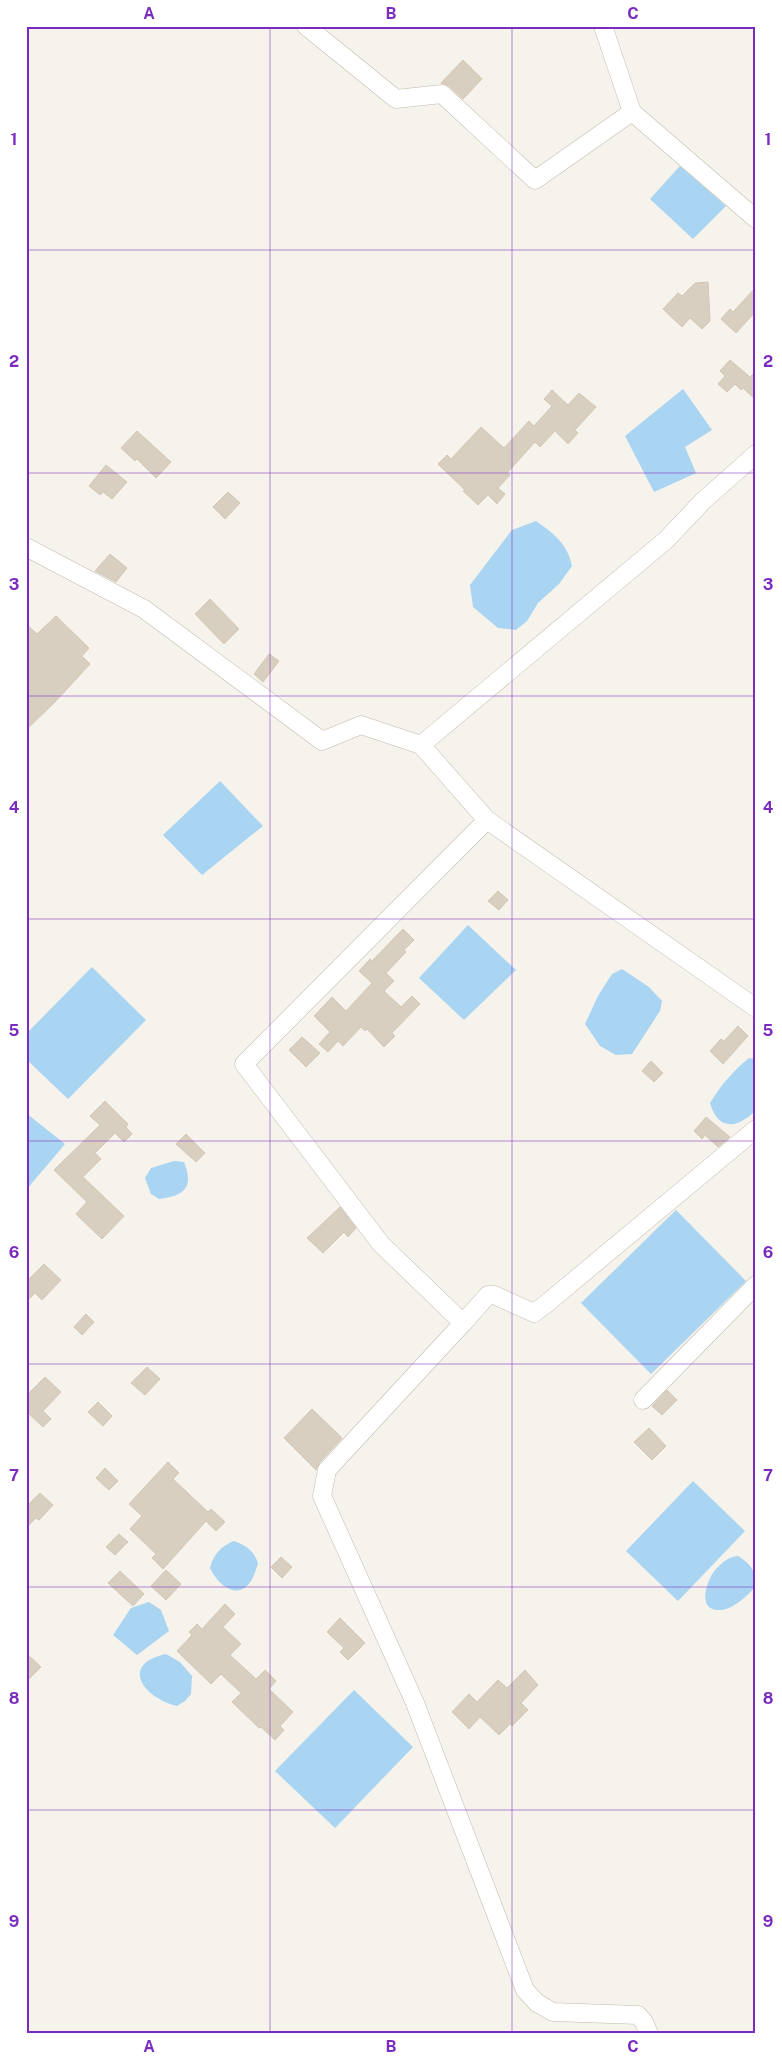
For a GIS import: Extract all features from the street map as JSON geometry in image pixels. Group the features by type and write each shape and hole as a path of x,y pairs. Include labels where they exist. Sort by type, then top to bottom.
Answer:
{"street":[{"path":"306,26 396,99 442,94 535,180 632,112"},
{"path":"604,26 632,112 756,219"},
{"path":"421,745 666,540 702,501 756,454"},
{"path":"26,547 144,609 322,741 360,725 421,745 487,820 756,1008"},
{"path":"463,1323 381,1244 244,1064 487,820"},
{"path":"649,2034 644,2022 638,2015 553,2012 537,2003 525,1990 415,1703 322,1496 327,1470 488,1296 494,1295 530,1312 538,1311 756,1129"},
{"path":"644,1400 756,1285"}],"water":[{"path":"680,166 726,206 693,239 650,199"},
{"path":"683,389 712,430 685,447 696,473 654,492 625,436"},
{"path":"536,521 563,545 572,566 559,584 538,603 527,621 516,630 498,628 473,607 470,585 512,530"},
{"path":"220,781 263,826 202,875 163,835"},
{"path":"468,925 516,970 464,1020 419,978"},
{"path":"92,967 146,1020 68,1099 26,1059 26,1034"},
{"path":"622,969 649,987 662,1001 660,1011 632,1054 616,1055 600,1046 585,1024 598,996 612,974"},
{"path":"749,1058 756,1059 756,1110 743,1121 730,1124 724,1123 718,1119 710,1103 718,1090"},
{"path":"26,1113 65,1144 26,1190"},
{"path":"174,1161 184,1162 188,1178 187,1184 181,1193 159,1199 151,1194 145,1178 151,1168"},
{"path":"676,1210 746,1281 651,1374 581,1303"},
{"path":"693,1481 745,1531 678,1601 626,1551"},
{"path":"234,1541 249,1549 258,1563 248,1585 242,1589 231,1590 216,1578 210,1568 218,1551"},
{"path":"738,1556 752,1568 756,1586 731,1607 721,1610 713,1609 708,1606 705,1594 709,1580 723,1562 731,1557"},
{"path":"149,1602 161,1610 169,1631 137,1655 113,1635 131,1608"},
{"path":"166,1654 180,1662 192,1676 191,1694 177,1706 154,1696 141,1681 140,1673 143,1665 152,1659"},
{"path":"354,1690 413,1747 335,1828 275,1771"}],"building":[{"path":"463,60 482,79 463,99 449,86 441,83"},
{"path":"708,282 710,321 702,329 690,318 682,327 663,309 678,293 682,296 695,283"},
{"path":"756,287 756,311 736,333 721,319 730,309 733,312"},
{"path":"730,360 750,377 756,371 756,400 743,388 741,390 735,384 727,392 718,384 725,376 720,371"},
{"path":"552,390 568,405 579,393 596,407 575,430 578,433 568,444 555,431 540,447 535,442 507,473 510,475 498,488 505,494 497,504 488,495 478,505 438,464 447,455 451,459 481,427 504,448 529,421 534,426 552,406 544,399"},
{"path":"137,431 171,462 156,478 137,459 135,461 121,448"},
{"path":"106,465 127,482 112,499 103,492 100,495 89,486"},
{"path":"228,492 240,503 225,519 213,507"},
{"path":"110,554 127,568 116,582 95,571"},
{"path":"210,599 239,629 224,644 195,614"},
{"path":"56,616 89,648 82,656 90,664 26,730 26,624 37,634"},
{"path":"269,654 279,661 263,682 254,674"},
{"path":"498,891 508,900 499,910 488,901"},
{"path":"403,929 414,940 404,950 406,952 386,973 394,981 384,991 401,1007 412,996 420,1004 392,1033 395,1036 384,1047 367,1029 365,1031 361,1027 343,1046 338,1041 328,1052 319,1044 330,1032 314,1016 332,997 346,1011 372,983 359,971 370,959 372,961"},
{"path":"738,1026 748,1036 723,1064 710,1051 721,1039 724,1041"},
{"path":"302,1037 320,1053 306,1067 289,1050"},
{"path":"651,1061 663,1073 654,1082 642,1071"},
{"path":"105,1101 128,1124 126,1127 132,1134 124,1142 115,1133 95,1153 101,1159 83,1177 124,1216 102,1239 76,1214 87,1202 54,1170 100,1125 90,1116"},
{"path":"706,1117 730,1137 718,1147 705,1135 702,1139 694,1131"},
{"path":"186,1134 205,1153 196,1162 176,1144"},
{"path":"340,1207 356,1228 348,1237 344,1232 323,1253 307,1238"},
{"path":"44,1264 61,1280 42,1300 35,1293 26,1302 26,1282"},
{"path":"86,1314 94,1322 82,1335 74,1327"},
{"path":"147,1367 160,1379 145,1395 131,1383"},
{"path":"45,1377 61,1392 43,1411 51,1419 43,1427 26,1411 26,1396"},
{"path":"667,1390 677,1400 662,1415 652,1406"},
{"path":"98,1402 112,1416 103,1426 88,1412"},
{"path":"312,1409 342,1438 319,1463 316,1470 284,1438"},
{"path":"649,1428 666,1446 652,1460 634,1442"},
{"path":"168,1462 179,1473 173,1479 208,1512 211,1509 225,1522 216,1531 206,1521 163,1569 152,1558 156,1554 130,1529 142,1516 129,1504"},
{"path":"105,1468 118,1481 109,1490 96,1478"},
{"path":"40,1493 53,1505 39,1520 36,1518 26,1528 26,1507"},
{"path":"119,1534 128,1542 115,1555 106,1547"},
{"path":"281,1557 292,1567 282,1578 271,1567"},
{"path":"166,1570 181,1584 166,1600 151,1586"},
{"path":"120,1571 144,1594 133,1606 108,1583"},
{"path":"225,1604 235,1614 223,1627 241,1644 230,1655 256,1679 265,1670 276,1681 269,1689 293,1712 280,1726 284,1730 275,1740 261,1727 259,1728 232,1702 241,1693 221,1674 211,1684 177,1651 192,1635 189,1632 197,1624 202,1629"},
{"path":"340,1618 365,1643 348,1660 340,1652 344,1648 327,1632"},
{"path":"26,1653 41,1667 26,1682"},
{"path":"525,1670 538,1685 521,1703 528,1710 512,1726 510,1724 499,1735 480,1717 469,1729 452,1712 469,1694 477,1702 498,1680 507,1688"}]}
